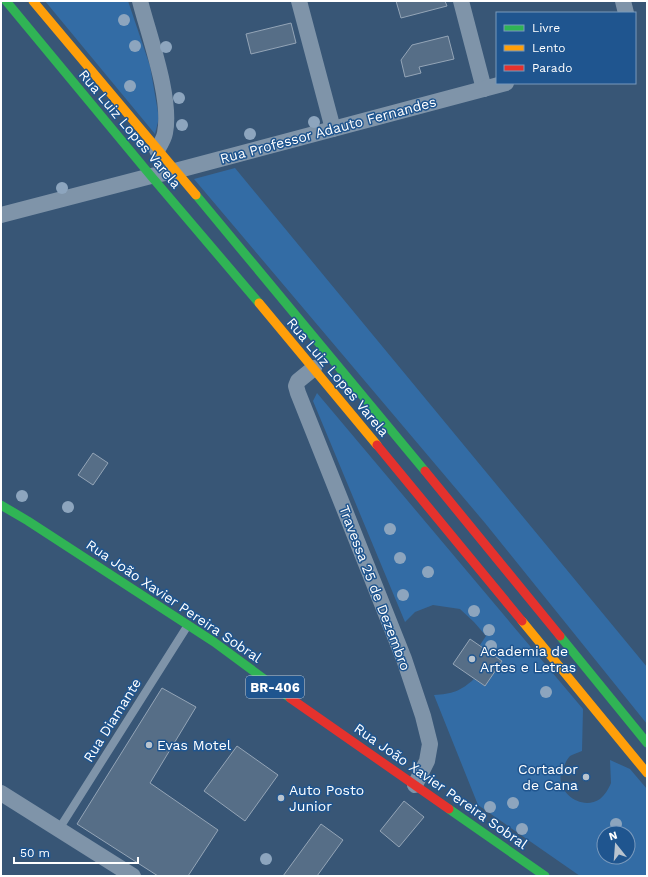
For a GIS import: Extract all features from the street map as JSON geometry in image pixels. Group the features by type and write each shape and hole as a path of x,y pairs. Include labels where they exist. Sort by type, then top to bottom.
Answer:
{"main road":[{"name":"Rua Luiz Lopes Varela","path":"6,1 151,176 322,362 486,545 647,743"},
{"name":"Rua Luiz Lopes Varela","path":"33,1 174,171 322,362 647,772"},
{"name":"Rua João Xavier Pereira Sobral","path":"1,505 214,642 273,686 545,876"}],"street":[{"path":"140,1 159,69 166,106 165,134 157,150"},
{"path":"300,1 333,129"},
{"path":"461,1 484,89"},
{"path":"623,1 626,12"},
{"name":"Rua Professor Adauto Fernandes","path":"4,211 174,171 502,84"},
{"name":"Travessa 25 de Dezembro","path":"322,362 298,381 296,386 401,652 423,716 430,744 427,761 415,785"},
{"path":"1,793 133,876"}],"lane":[{"name":"Rua Diamante","path":"59,829 188,625"}],"shaded area":[{"path":"45,1 128,1 150,66 159,118 155,134"},
{"path":"235,168 647,667 647,724 485,523 194,179"},
{"path":"317,393 583,709 582,751 570,756 561,773 561,781 564,789 569,795 575,800 583,803 592,802 604,796 611,783 610,760 630,769 647,789 647,876 580,876 478,805 434,695 456,691 474,679 485,686 502,661 480,645 486,636 460,609 433,605 415,612 405,622 313,401"}],"building":[{"path":"396,1 445,1 447,6 401,18"},
{"path":"291,23 296,43 251,54 246,34"},
{"path":"448,36 454,59 419,67 421,73 405,77 401,60 412,45"},
{"path":"93,453 108,463 93,485 78,475"},
{"path":"470,639 502,661 485,686 453,664"},
{"name":"Evas Motel","path":"162,688 196,707 150,783 218,830 188,876 158,876 77,824"},
{"path":"237,746 278,775 245,821 204,791"},
{"path":"404,801 424,817 399,847 380,831"},
{"path":"321,824 343,840 317,876 283,876"}],"traffic: fast":[{"path":"6,1 151,176 259,303"},
{"path":"196,195 425,471"},
{"path":"1,505 214,642 290,698"},
{"path":"560,636 647,743"},
{"path":"449,809 545,876"}],"traffic: slow":[{"path":"33,1 196,195"},
{"path":"259,303 377,445"},
{"path":"522,621 647,773"}],"traffic: jam":[{"path":"377,445 522,621"},
{"path":"425,471 560,636"},
{"path":"290,698 449,809"}],"place":[{"name":"Academia de Artes e Letras","path":"472,659"},
{"name":"Evas Motel","path":"149,745"},
{"name":"Cortador de Cana","path":"586,777"},
{"name":"Auto Posto Junior","path":"281,798"}]}
